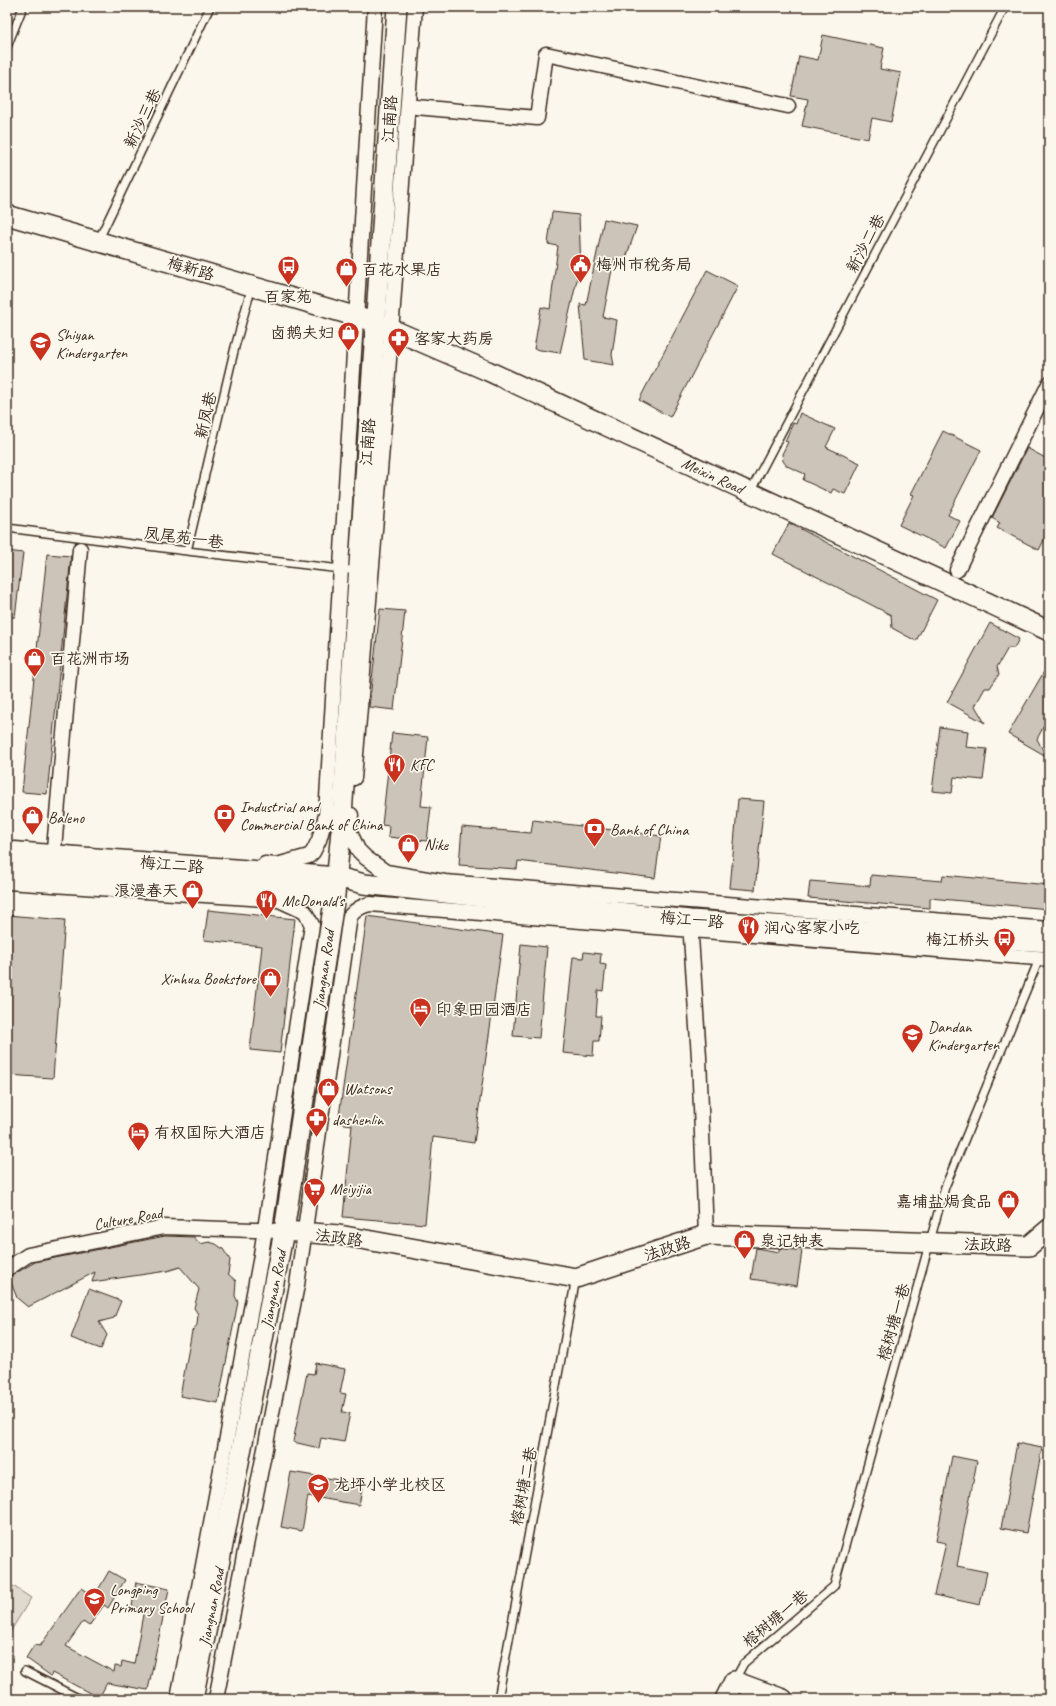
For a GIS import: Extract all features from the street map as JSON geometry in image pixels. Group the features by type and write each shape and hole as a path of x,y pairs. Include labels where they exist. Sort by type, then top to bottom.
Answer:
{"main road":[{"name":"江南路","path":"336,886 397,7"},
{"name":"梅新路","path":"7,215 375,322"},
{"name":"Meixin Road","path":"375,322 488,371 1049,631"},
{"name":"梅江二路","path":"7,851 336,886"},
{"name":"梅江二路","path":"7,869 336,886"},
{"name":"梅江一路","path":"336,886 364,884 691,925 1046,946"},
{"name":"Jiangnan Road","path":"193,1699 284,1231 336,886"},
{"name":"法政路","path":"284,1231 339,1235 576,1278 706,1235 1029,1246 1049,1229"},
{"path":"725,1699 734,1681 783,1699"}],"street":[{"path":"7,842 278,865 309,856 313,852 319,840 326,815 375,7"},
{"path":"415,7 386,400 349,830 358,850 386,872 445,882 1046,946"},
{"path":"416,107 537,118 546,54 788,106"},
{"path":"957,570 1049,384"},
{"path":"54,849 80,549"},
{"path":"7,882 279,900 305,912 312,925 264,1230 178,1699"},
{"path":"216,1699 297,1285 350,916 355,911 362,906 370,904 691,925 699,1056 706,1235"},
{"name":"Culture Road","path":"7,1269 28,1255 164,1227 284,1231"}],"lane":[{"path":"7,46 23,7"},
{"name":"新沙三巷","path":"98,241 210,7"},
{"name":"新沙二巷","path":"750,492 1006,7"},
{"name":"新凤巷","path":"187,552 235,347 252,286"},
{"name":"凤尾苑一巷","path":"7,528 187,552 358,571"},
{"name":"榕树塘一巷","path":"734,1681 744,1663 834,1586 945,1187 1046,946"},
{"name":"榕树塘二巷","path":"498,1699 576,1278"},
{"path":"25,1671 80,1699"}],"shaded area":[{"path":"7,1582 31,1598 7,1637"}],"building":[{"path":"823,35 884,48 880,69 901,73 891,122 872,118 868,139 802,126 808,99 791,96 799,56 818,60"},
{"path":"552,212 579,215 581,271 579,271 560,353 534,349 541,307 550,309 558,246 548,244"},
{"path":"604,219 637,226 625,261 614,259 603,317 617,320 612,355 614,365 585,360 580,304 586,305"},
{"path":"707,270 738,286 670,417 639,400"},
{"path":"800,413 835,429 826,447 860,463 845,494 833,489 831,493 803,480 805,474 787,466 783,461 782,454 788,442 785,441 793,423 796,424"},
{"path":"943,431 981,450 948,515 960,521 946,548 899,525 914,495 911,494"},
{"path":"1027,448 1049,460 1049,530 1039,550 997,528 1000,523 992,518"},
{"path":"789,523 937,600 916,641 892,628 891,615 773,554"},
{"path":"7,551 23,553 15,617 7,617"},
{"path":"47,554 71,556 47,794 22,792"},
{"path":"380,609 405,611 394,710 369,707"},
{"path":"990,623 1019,639 1014,648 1008,648 997,667 999,674 990,688 985,688 975,706 985,723 947,702"},
{"path":"1049,663 1049,716 1037,739 1046,756 1008,734"},
{"path":"940,727 968,731 966,747 987,749 983,780 954,777 952,793 932,791"},
{"path":"392,733 428,737 421,806 431,807 427,841 388,837 389,826 382,825"},
{"path":"738,799 764,801 755,890 730,888"},
{"name":"Bank of China","path":"533,820 661,836 655,878 518,861 517,869 459,865 462,827 531,833"},
{"path":"871,875 942,881 943,875 1049,885 1049,909 930,898 930,908 808,898 810,881 870,886"},
{"name":"Xinhua Bookstore","path":"208,910 295,919 280,1053 250,1050 262,946 204,940"},
{"path":"7,915 65,920 53,1078 7,1075"},
{"name":"印象田园酒店","path":"367,916 503,935 474,1143 433,1137 425,1224 343,1217 352,1125 338,1123"},
{"path":"521,944 547,947 539,1038 513,1036"},
{"path":"584,952 601,954 600,964 606,965 603,991 598,990 596,1016 601,1016 599,1041 594,1041 593,1056 563,1053 573,957 583,958"},
{"path":"165,1236 194,1237 200,1244 209,1242 216,1244 223,1249 230,1260 228,1274 236,1281 235,1296 238,1302 218,1403 180,1396 192,1331 197,1325 198,1314 194,1308 199,1289 180,1267 167,1271 92,1282 95,1272 28,1307 17,1298 9,1277 35,1262"},
{"path":"756,1248 779,1252 779,1248 802,1251 797,1286 751,1279"},
{"path":"89,1289 121,1301 114,1318 99,1322 107,1335 101,1349 71,1338"},
{"path":"316,1363 345,1369 340,1393 346,1394 342,1412 350,1413 344,1442 321,1438 319,1448 293,1442 307,1373 314,1374"},
{"path":"1017,1443 1042,1448 1026,1533 1001,1528"},
{"path":"952,1456 977,1461 957,1566 987,1572 980,1605 934,1595 946,1543 936,1541"},
{"path":"291,1472 363,1484 359,1505 308,1496 302,1531 281,1527"},
{"path":"109,1571 125,1580 108,1608 104,1605 89,1626 83,1622 66,1646 114,1672 115,1666 121,1667 122,1661 134,1664 144,1609 132,1607 136,1582 169,1589 148,1690 107,1683 99,1698 52,1673 51,1676 26,1658 34,1645 40,1646 81,1588 94,1597"}],"place":[{"name":"梅州市税务局","path":"581,284"},
{"name":"百家苑","path":"288,286"},
{"name":"百花水果店","path":"346,288"},
{"name":"卤鹅夫妇","path":"349,352"},
{"name":"客家大药房","path":"399,358"},
{"name":"Shiyan Kindergarten","path":"40,362"},
{"name":"百花洲市场","path":"34,678"},
{"name":"KFC","path":"394,784"},
{"name":"Industrial and Commercial Bank of China","path":"225,834"},
{"name":"Baleno","path":"32,836"},
{"name":"Bank of China","path":"594,848"},
{"name":"Nike","path":"408,864"},
{"name":"浪漫春天","path":"193,910"},
{"name":"McDonald's","path":"266,920"},
{"name":"润心客家小吃","path":"748,946"},
{"name":"梅江桥头","path":"1005,958"},
{"name":"Xinhua Bookstore","path":"271,998"},
{"name":"印象田园酒店","path":"421,1028"},
{"name":"Dandan Kindergarten","path":"913,1054"},
{"name":"Watsons","path":"329,1108"},
{"name":"dashenlin","path":"316,1138"},
{"name":"有权国际大酒店","path":"138,1152"},
{"name":"Meiyijia","path":"315,1208"},
{"name":"嘉埔盐焗食品","path":"1008,1220"},
{"name":"泉记钟表","path":"745,1260"},
{"name":"龙坪小学北校区","path":"318,1504"},
{"name":"Longping Primary School","path":"95,1618"}]}
